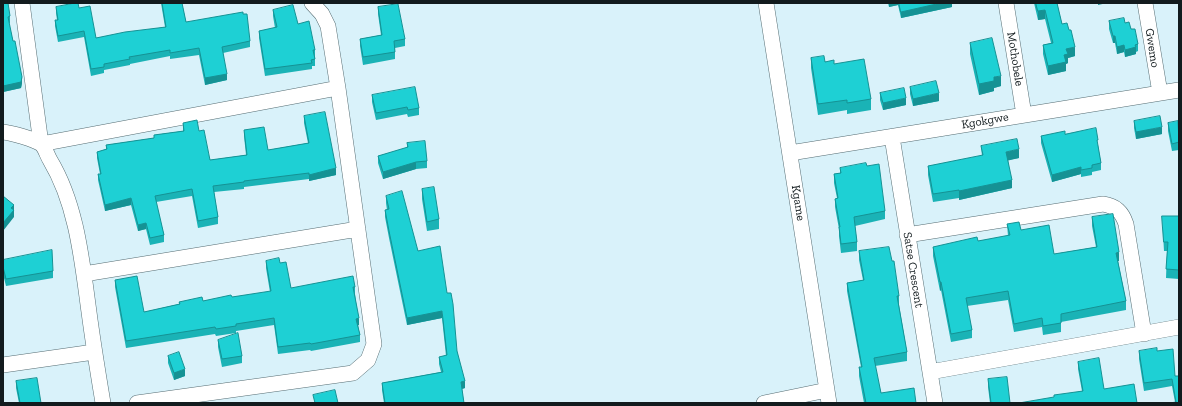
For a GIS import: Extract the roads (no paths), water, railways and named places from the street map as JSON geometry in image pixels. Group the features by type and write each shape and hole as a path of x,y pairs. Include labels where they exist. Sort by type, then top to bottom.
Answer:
{"street":[{"path":"137,403 353,373 368,360 374,344 338,88 328,26 322,14 312,3"},
{"name":"Kgame","path":"766,3 828,397"},
{"name":"Mothobele","path":"1006,3 1024,114"},
{"name":"Gwemo","path":"1145,3 1160,93"},
{"path":"25,4 41,144 59,174 72,211 84,274 94,352 103,403"},
{"path":"3,132 13,133 41,144 338,88"},
{"name":"Kgokgwe","path":"790,153 1179,90"},
{"name":"Satse Crescent","path":"892,137 906,234 935,403"},
{"path":"906,234 1103,204 1111,206 1117,209 1124,216 1144,334"},
{"path":"84,274 358,229"},
{"path":"930,372 1179,327"},
{"path":"3,364 94,352"},
{"path":"764,403 828,397"}]}
